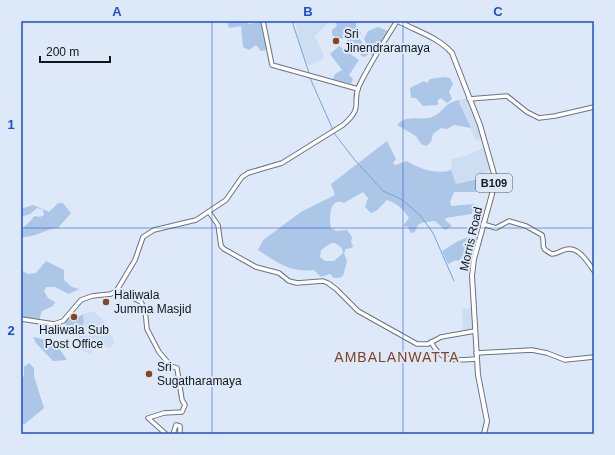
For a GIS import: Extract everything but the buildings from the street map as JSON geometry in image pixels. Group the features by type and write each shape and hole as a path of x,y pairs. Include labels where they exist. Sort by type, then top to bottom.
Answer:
{"main road":[{"name":"B109","path":"398,21 446,46 456,61 469,99"},
{"name":"Morris Road","path":"469,99 480,125 494,174 493,188 472,267 476,359 487,421 484,434"}],"street":[{"path":"263,21 272,65 358,89"},
{"path":"21,320 54,324 63,321 82,300 92,296 109,294 117,290 135,260 143,237 154,230 196,220 226,200 242,177 248,173 282,162 334,131 352,117 356,110 358,89 371,63 398,21"},
{"path":"469,99 507,96 526,112 544,118 594,107"},
{"path":"209,212 218,225 221,246 224,248 256,267 279,274 289,281 297,283 323,281 328,283 358,311 417,344 422,345 441,337 475,331"},
{"path":"484,224 496,228 508,221 526,226 542,235 542,245 545,250 552,254 570,248 575,250 580,253 594,271"},
{"path":"117,290 141,302 145,310 147,329 159,352 171,366 175,366 176,368 184,405 182,412 164,413 148,418 166,434"},
{"path":"431,342 440,356 448,360 476,359"},
{"path":"476,353 521,349 547,353 565,360 594,357"},
{"path":"173,434 176,425 180,426 180,434"}],"shaded area":[{"path":"227,21 247,21 248,24 261,22 267,50 261,51 256,45 249,50 243,47 241,26 229,28"},
{"path":"295,21 330,21 315,36 324,56 323,59 310,65 307,64 301,51"},
{"path":"335,21 356,21 356,26 361,33 358,36 369,54 364,57 348,47 350,44 345,38 337,39 332,35 332,30 337,26"},
{"path":"378,27 388,31 372,57 364,39 368,31"},
{"path":"339,46 359,60 349,75 353,79 351,84 333,79 335,74 342,70 330,54"},
{"path":"445,77 450,78 453,84 449,92 452,99 447,103 441,98 438,100 438,105 423,106 416,98 411,98 410,88 424,81 427,83 430,79"},
{"path":"463,99 469,99 483,139 476,141 459,102"},
{"path":"461,100 459,102 471,128 454,125 447,129 441,128 433,134 431,142 426,146 421,144 416,136 397,125 409,119 432,117 439,113 447,105"},
{"path":"387,141 396,159 393,163 395,165 407,161 429,170 440,172 451,170 456,184 477,179 478,192 454,192 450,202 451,206 474,204 472,214 446,218 445,220 452,226 445,230 435,221 424,222 418,225 413,233 410,232 408,227 403,226 409,218 405,212 397,205 387,200 376,211 371,213 365,207 368,198 363,192 344,203 335,203 330,214 331,228 336,231 347,230 352,237 351,242 353,245 352,248 346,249 344,253 347,261 343,276 339,278 334,278 330,274 321,277 314,270 298,270 284,266 258,250 263,240 301,212 335,195 331,184","holes":["331,243 335,243 342,248 343,253 334,261 325,261 320,257 321,250"]},
{"path":"485,147 492,169 476,178 455,184 451,170 452,159 468,155"},
{"path":"58,203 63,203 71,213 58,228 31,236 21,237 22,230 34,216 40,217 44,215 43,210 37,208 30,214 21,217 21,209 33,205 49,212"},
{"path":"468,237 467,247 463,256 458,261 456,260 448,264 442,251 458,241"},
{"path":"46,261 64,270 64,280 72,287 79,289 69,294 55,287 46,287 44,291 48,298 55,302 53,306 42,311 38,323 21,319 21,270 28,274 36,273"},
{"path":"473,308 475,331 463,334 462,309"},
{"path":"93,311 105,322 114,341 110,348 95,344 91,355 81,350 77,342 84,322 83,314"},
{"path":"83,314 84,322 79,334 71,336 70,330 63,321 67,317 74,320"},
{"path":"33,337 55,342 67,360 53,361 36,343"},
{"path":"29,363 34,368 34,376 44,408 25,424 21,424 21,379 24,376 24,367"}],"waterway":[{"path":"292,21 309,73"},
{"path":"310,78 333,130"},
{"path":"334,133 354,159 383,191 401,199 420,215 433,233 454,281"}],"place":[{"name":"Sri Jinendraramaya","path":"336,41"},
{"name":"Haliwala Jumma Masjid","path":"106,302"},
{"name":"Haliwala Sub Post Office","path":"74,317"},
{"name":"Sri Sugatharamaya","path":"149,374"}],"district":[{"name":"AMBALANWATTA","path":"397,357"}]}
